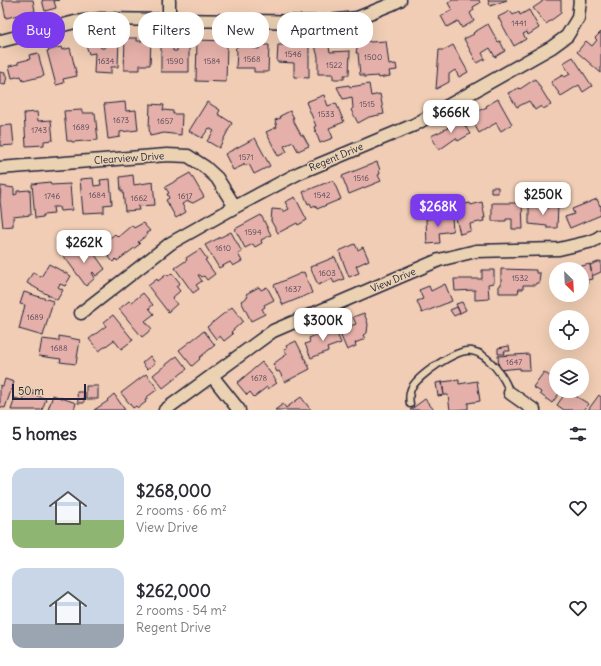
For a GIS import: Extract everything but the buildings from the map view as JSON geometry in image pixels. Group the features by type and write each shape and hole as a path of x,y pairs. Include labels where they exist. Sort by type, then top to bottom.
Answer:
{"street":[{"path":"169,0 169,12"},
{"path":"204,20 319,22 357,18 400,0"},
{"name":"Regent Drive","path":"80,314 171,243 235,206 299,173 414,125 552,48 567,36 578,18 580,0"},
{"path":"1,41 75,22 101,19 138,19"},
{"name":"Clearview Drive","path":"0,168 167,155 188,156 205,167 217,178 235,206"},
{"name":"View Drive","path":"165,410 273,330 439,260 476,251 559,249 593,241 601,236"},
{"path":"212,376 239,410"},
{"path":"510,393 534,410"}],"lane":[{"path":"410,404 409,398 411,389 430,369 455,355 468,351 480,354 493,364 502,374 510,393"}]}
